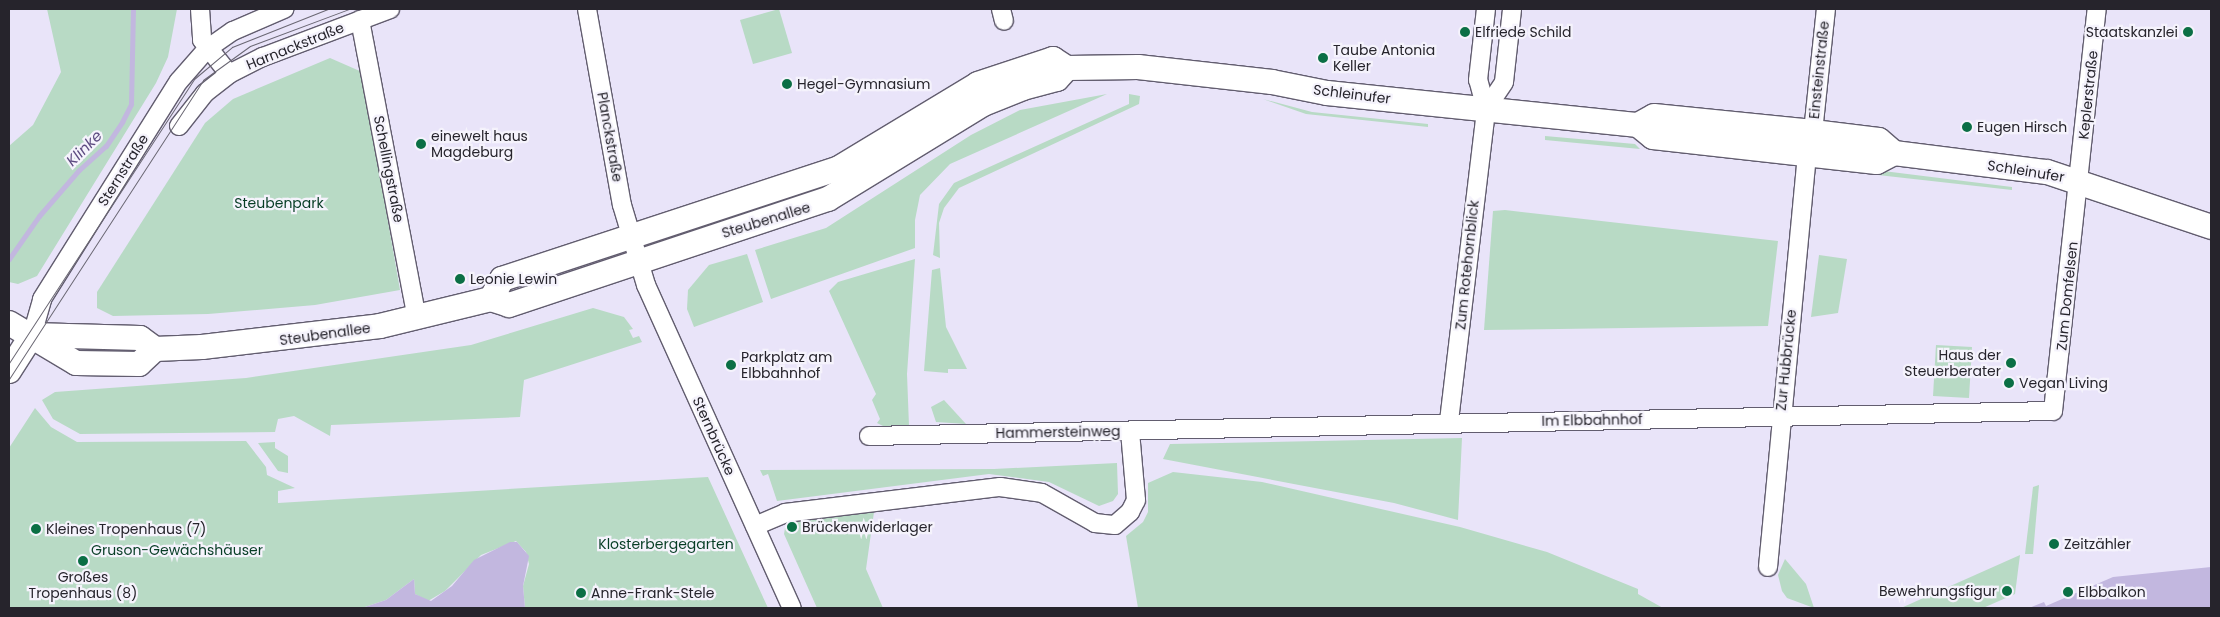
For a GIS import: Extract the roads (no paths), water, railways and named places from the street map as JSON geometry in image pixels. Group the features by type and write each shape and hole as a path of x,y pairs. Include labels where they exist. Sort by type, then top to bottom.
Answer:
{"main road":[{"name":"Schleinufer","path":"1019,78 1053,59 1067,68 1138,67 1486,109 1638,125 1653,137 1810,143 1879,140 1894,153 2047,172 2079,181 2211,227"},
{"name":"Steubenallee","path":"491,298 502,279 845,166 969,89 1019,78"},
{"name":"Steubenallee","path":"9,323 76,363 139,364 155,349 305,338 417,318 491,298 509,305 639,263 839,194 983,104 1019,78"},
{"path":"9,371 32,335"}],"street":[{"path":"200,9 200,33 207,49 252,21 284,9"},
{"name":"Harnackstraße","path":"179,126 205,93 229,74 390,9"},
{"name":"Planckstraße","path":"588,9 630,237 639,263"},
{"path":"1486,9 1478,80 1486,109"},
{"path":"1486,109 1504,82 1512,9"},
{"name":"Einsteinstraße","path":"1810,143 1826,9"},
{"name":"Keplerstraße","path":"2079,181 2097,9"},
{"name":"Schellingstraße","path":"360,20 417,318"},
{"name":"Harnackstraße","path":"207,49 229,74"},
{"name":"Sternstraße","path":"32,335 42,299 178,81 207,49"},
{"name":"Zum Rotehornblick","path":"1449,421 1486,109"},
{"name":"Zur Hubbrücke","path":"1768,567 1781,416 1810,143"},
{"name":"Zum Domfelsen","path":"2053,411 2079,181"},
{"name":"Sternbrücke","path":"639,263 664,324 792,608"},
{"name":"Im Elbbahnhof","path":"1130,431 1449,421 2053,411"},
{"name":"Hammersteinweg","path":"755,526 785,512 1000,487 1042,493 1096,523 1115,525 1130,512 1136,500 1130,431 869,436"}],"waterway":[{"name":"Klinke","path":"9,259 39,216 79,170 106,146 131,104 133,9"}],"tram line":[{"path":"9,363 194,79 232,47 328,9"},
{"path":"9,379 203,80 250,46 349,9"}],"place":[{"name":"Elfriede Schild","path":"1465,32"},
{"name":"Staatskanzlei","path":"2188,32"},
{"name":"Taube Antonia Keller","path":"1323,58"},
{"name":"Hegel-Gymnasium","path":"787,84"},
{"name":"Eugen Hirsch","path":"1967,127"},
{"name":"einewelt haus Magdeburg","path":"421,144"},
{"name":"Leonie Lewin","path":"460,279"},
{"name":"Haus der Steuerberater","path":"2011,363"},
{"name":"Parkplatz am Elbbahnhof","path":"731,365"},
{"name":"Vegan Living","path":"2009,383"},
{"name":"Brückenwiderlager","path":"792,527"},
{"name":"Kleines Tropenhaus (7)","path":"36,529"},
{"name":"Zeitzähler","path":"2054,544"},
{"name":"Großes Tropenhaus (8)","path":"83,561"},
{"name":"Bewehrungsfigur","path":"2007,591"},
{"name":"Elbbalkon","path":"2068,592"},
{"name":"Anne-Frank-Stele","path":"581,593"}],"park label":[{"name":"Steubenpark","path":"279,203"},
{"name":"Klosterbergegarten","path":"666,544"},
{"name":"Gruson-Gewächshäuser","path":"177,550"}]}
